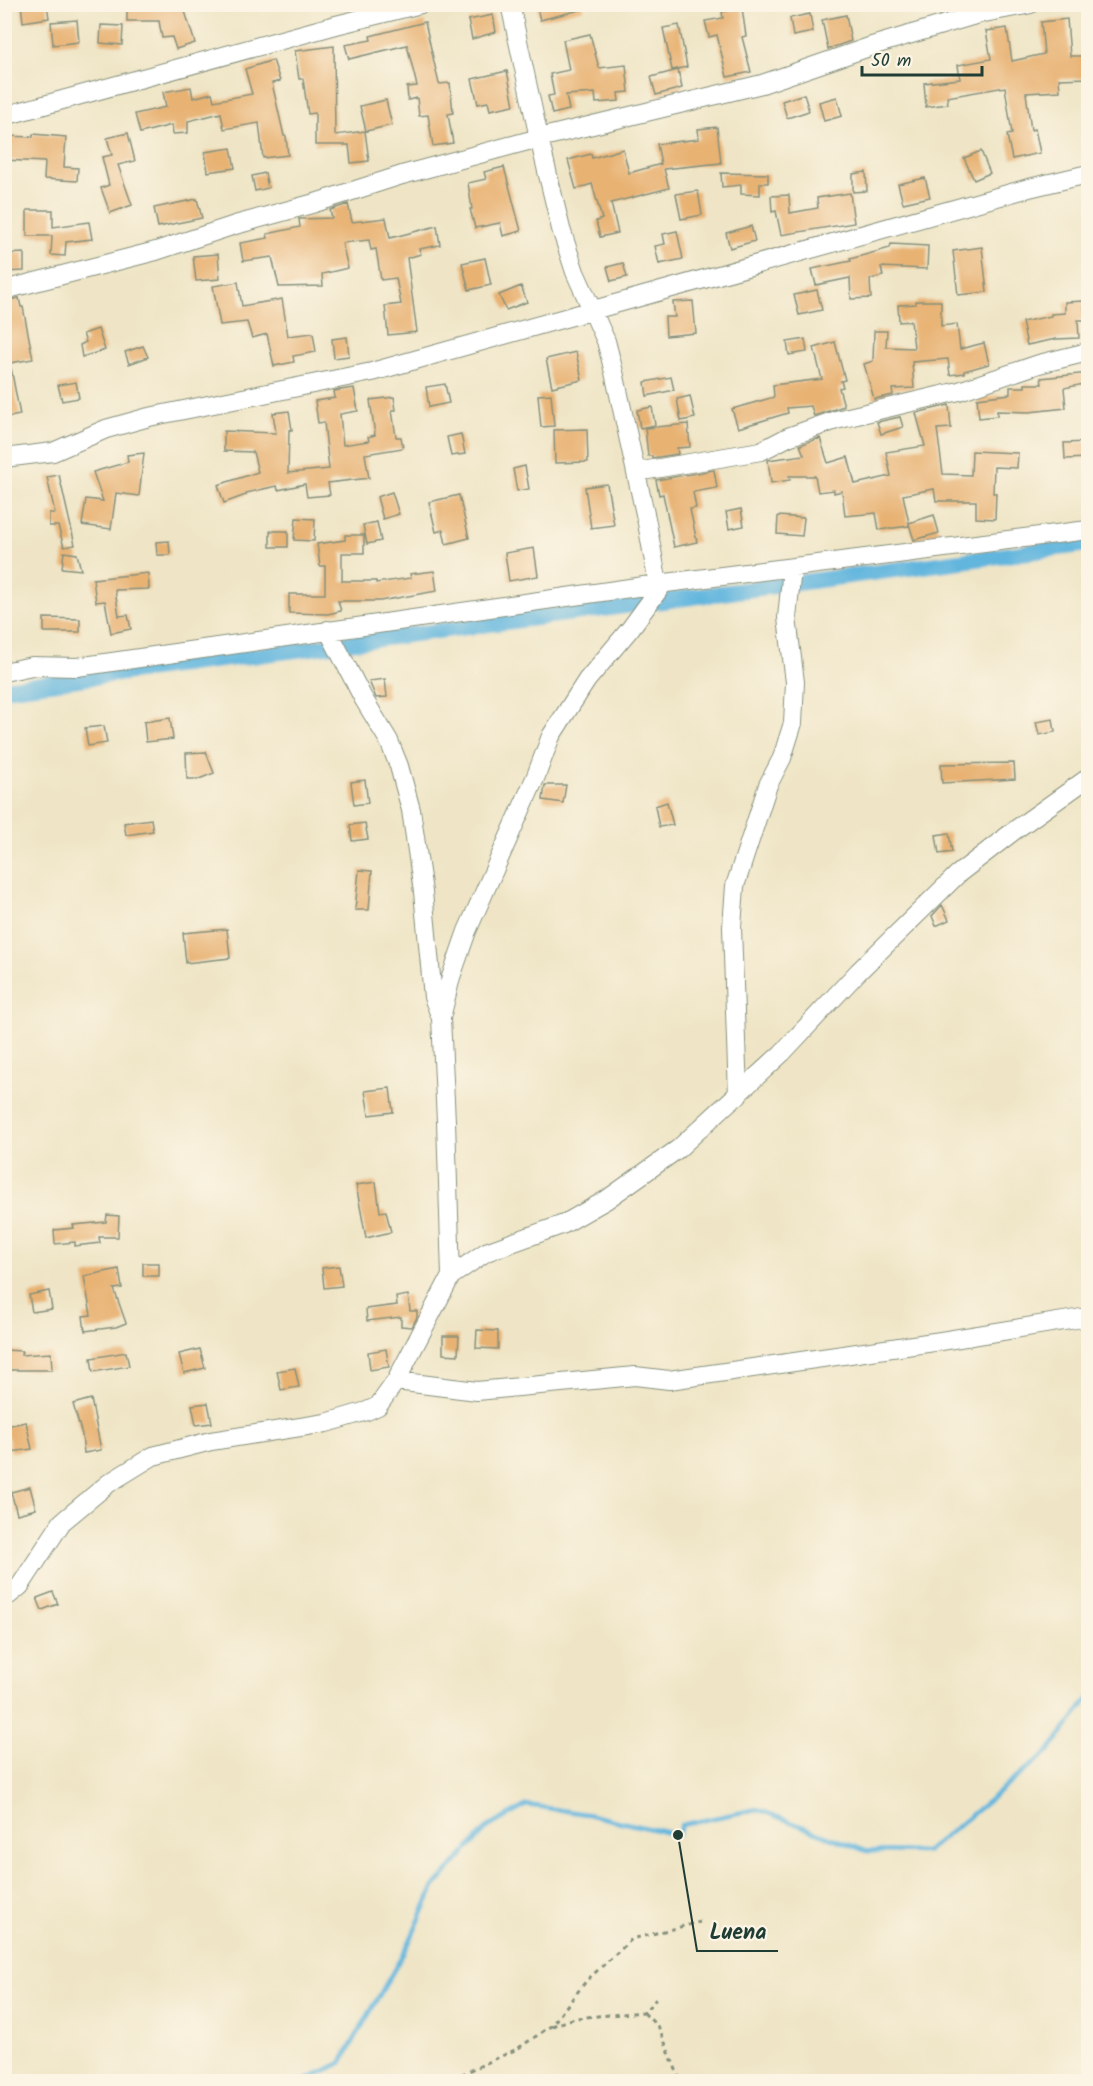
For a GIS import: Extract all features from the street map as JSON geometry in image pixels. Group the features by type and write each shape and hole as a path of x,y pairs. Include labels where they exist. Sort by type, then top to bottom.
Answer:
{"street":[{"path":"4,116 421,4"},
{"path":"451,1276 441,1018 451,977 467,931 536,776 551,736 587,680 630,630 660,584 606,341 575,272 564,240 510,4"},
{"path":"4,290 156,251 402,175 539,138 762,84 875,45 979,14 1031,4"},
{"path":"4,458 53,452 106,429 148,417 372,372 1029,188 1089,174"},
{"path":"636,472 761,451 788,437 836,420 959,392 1039,364 1089,352"},
{"path":"4,672 32,666 77,667 660,584 1089,530"},
{"path":"738,1096 732,927 735,886 768,785 782,758 793,723 795,682 787,618 792,568"},
{"path":"328,630 363,698 389,741 399,766 411,810 423,892 433,998 441,1018"},
{"path":"4,1596 9,1595 20,1586 62,1522 109,1483 153,1456 211,1441 326,1423 367,1412 378,1406 396,1381 451,1276 486,1252 564,1224 606,1200 678,1149 782,1053 958,874 1089,778"},
{"path":"396,1381 477,1391 635,1376 669,1380 1089,1317"}],"path":[{"path":"551,2026 587,1980 632,1940 700,1922"},
{"path":"445,2082 517,2049 551,2026 575,2018 644,2012 656,1999"},
{"path":"644,2012 659,2028 681,2082"}],"building":[{"path":"21,4 47,4 49,18 23,22"},
{"path":"536,4 583,4 584,9 540,20"},
{"path":"146,5 183,5 195,43 176,49 172,37 162,38 159,21 127,21 127,9 146,9"},
{"path":"742,8 746,36 742,37 751,72 727,77 717,35 709,37 705,21 723,18 722,12"},
{"path":"810,14 813,32 793,36 790,18"},
{"path":"493,15 496,32 472,39 468,20"},
{"path":"846,15 851,41 828,49 822,20"},
{"path":"1067,19 1070,56 1089,56 1089,78 1059,79 1060,91 1026,93 1031,130 1035,129 1040,153 1012,159 1007,135 1012,134 1005,87 947,97 948,104 926,107 924,83 960,79 958,65 991,59 986,31 1007,28 1012,61 1044,54 1041,22"},
{"path":"77,20 79,42 53,45 51,22"},
{"path":"425,22 439,84 450,83 453,113 448,114 453,143 433,146 428,115 419,116 417,98 408,100 407,87 417,86 407,45 349,59 345,45 371,40 370,36"},
{"path":"101,25 123,26 122,45 100,43"},
{"path":"679,25 687,67 672,70 663,28"},
{"path":"590,34 599,68 626,65 629,92 618,93 619,101 596,103 595,93 566,95 569,110 552,114 548,96 554,95 550,74 569,70 563,40"},
{"path":"334,46 335,135 365,131 369,161 351,163 349,145 315,145 315,113 308,114 303,79 299,79 295,51"},
{"path":"273,60 280,81 272,83 284,136 286,136 288,155 263,158 259,123 224,129 221,113 188,121 188,133 173,134 172,125 140,133 135,114 166,107 163,92 191,87 193,98 212,93 214,101 252,94 245,69"},
{"path":"678,70 682,88 656,95 651,77"},
{"path":"507,71 514,105 490,110 488,102 478,104 472,79"},
{"path":"804,94 809,111 787,118 782,101"},
{"path":"837,97 842,116 824,121 819,102"},
{"path":"386,100 392,125 366,131 360,106"},
{"path":"717,127 721,163 664,169 669,188 611,203 618,233 600,237 596,221 602,219 592,184 576,189 568,160 591,154 592,158 623,149 629,173 661,164 657,144 699,139 698,129"},
{"path":"128,133 135,161 118,165 132,205 110,213 101,188 109,185 102,157 112,155 107,138"},
{"path":"33,134 66,137 64,167 78,168 77,181 44,179 45,162 4,160 4,136 33,137"},
{"path":"231,148 235,168 208,172 205,152"},
{"path":"981,151 990,173 974,180 964,158"},
{"path":"504,167 521,231 503,236 500,223 475,228 470,209 472,209 468,183 486,179 484,172"},
{"path":"866,172 867,191 853,192 853,174"},
{"path":"265,173 268,188 255,191 252,176"},
{"path":"721,173 768,174 768,183 760,183 760,195 741,194 741,185 722,187"},
{"path":"925,178 930,197 903,203 898,184"},
{"path":"698,191 702,215 681,219 676,194"},
{"path":"850,193 854,223 781,235 776,211 772,212 771,196 789,195 790,213 818,208 817,198"},
{"path":"197,199 202,218 158,227 154,208"},
{"path":"348,204 352,222 386,218 390,238 437,226 440,245 419,249 421,254 407,258 417,332 388,335 385,306 401,304 396,278 381,280 376,249 371,250 369,240 342,243 348,268 322,274 323,286 279,287 272,257 243,261 240,243 268,238 267,234 300,227 299,219 332,218 330,210"},
{"path":"27,210 53,210 53,227 89,222 92,239 66,242 65,256 51,255 52,236 27,236"},
{"path":"751,226 755,241 730,248 726,233"},
{"path":"677,231 683,259 659,264 655,246 665,244 663,234"},
{"path":"891,244 928,246 927,269 881,267 883,276 870,279 871,298 851,299 850,278 816,285 812,269 851,261 850,259 890,248"},
{"path":"982,247 987,292 958,295 953,251"},
{"path":"24,253 24,271 4,272 4,254"},
{"path":"218,254 220,279 196,281 193,256"},
{"path":"485,258 491,285 469,290 462,263"},
{"path":"623,263 627,277 611,281 607,267"},
{"path":"238,282 242,306 282,299 288,336 313,333 316,352 293,356 294,362 274,366 267,334 252,338 247,322 220,325 213,286"},
{"path":"521,286 527,302 506,310 499,295"},
{"path":"817,290 822,310 799,315 794,295"},
{"path":"19,298 21,307 23,307 33,359 4,364 4,301"},
{"path":"693,301 696,333 666,336 665,317 675,317 673,302"},
{"path":"916,301 941,301 941,326 957,324 960,349 984,343 989,364 964,371 964,373 950,375 948,359 912,362 914,388 892,389 893,395 874,399 864,364 873,361 874,331 887,331 886,347 914,348 911,321 899,322 898,305 916,304"},
{"path":"1084,301 1085,320 1078,320 1079,338 1056,339 1027,345 1022,322 1051,316 1051,314 1065,313 1065,302"},
{"path":"98,329 105,350 82,357 80,345 86,342 83,334"},
{"path":"347,337 349,356 334,358 332,339"},
{"path":"805,339 807,352 789,355 787,342"},
{"path":"835,342 845,380 841,381 843,387 839,388 844,406 814,416 811,406 787,408 788,413 738,428 732,409 774,397 773,385 822,379 814,348"},
{"path":"143,346 148,357 129,364 125,352"},
{"path":"576,352 582,380 552,387 546,359"},
{"path":"11,368 20,415 4,418 4,369"},
{"path":"1089,373 1089,383 1064,388 1066,408 1029,412 997,411 997,416 979,418 977,398 1010,394 1010,387 1042,384 1041,378"},
{"path":"671,377 674,390 647,396 645,382"},
{"path":"76,382 79,398 62,401 58,385"},
{"path":"445,384 449,403 429,407 426,387"},
{"path":"354,388 358,411 340,414 343,445 369,441 368,437 375,435 370,400 394,397 396,410 392,410 396,437 401,437 403,448 365,454 369,478 328,483 330,495 307,497 305,484 278,490 277,486 246,493 246,495 224,503 218,485 258,472 253,452 224,451 224,431 276,433 273,413 289,411 292,430 289,430 288,473 329,469 324,422 318,423 315,401 335,398 334,391"},
{"path":"551,394 554,426 541,427 538,395"},
{"path":"690,396 695,418 681,421 677,399"},
{"path":"949,405 951,428 937,429 943,474 971,475 972,451 1018,453 1017,468 994,467 995,519 976,518 976,501 936,501 934,489 903,495 909,523 934,515 939,533 914,540 909,524 909,526 879,530 876,513 845,516 842,491 818,492 815,476 789,476 790,480 771,483 768,460 804,455 800,445 820,438 828,463 848,457 855,484 891,476 886,452 925,446 916,413"},
{"path":"652,407 655,425 640,428 637,410"},
{"path":"900,417 903,427 881,434 877,422"},
{"path":"688,424 690,447 677,448 678,454 652,458 648,456 645,428"},
{"path":"587,429 588,462 555,463 554,430"},
{"path":"461,434 465,454 451,456 447,437"},
{"path":"1088,442 1088,458 1065,459 1064,443"},
{"path":"144,453 139,496 116,493 111,529 82,525 86,499 103,501 93,472 128,462 127,455"},
{"path":"525,466 529,489 517,491 513,469"},
{"path":"714,470 717,488 693,492 696,508 690,509 697,542 674,547 663,494 659,495 656,480"},
{"path":"59,475 75,545 64,547 58,526 49,526 49,513 55,513 47,477"},
{"path":"607,484 614,525 591,528 585,487"},
{"path":"392,492 399,514 383,519 377,497"},
{"path":"459,495 469,538 446,544 443,530 436,532 429,502"},
{"path":"741,509 744,526 729,529 726,512"},
{"path":"778,516 804,518 802,536 777,534"},
{"path":"296,518 315,519 314,541 294,540"},
{"path":"377,522 381,541 367,544 363,525"},
{"path":"270,531 288,531 288,547 270,547"},
{"path":"345,535 364,535 364,553 342,553 342,581 376,581 376,583 411,578 410,574 434,571 437,591 380,601 338,601 341,611 328,614 289,613 289,594 325,594 325,566 320,566 317,544 345,540"},
{"path":"169,541 170,555 157,555 156,542"},
{"path":"534,548 538,576 509,581 505,553"},
{"path":"64,552 77,554 81,570 62,568"},
{"path":"148,573 149,589 115,590 119,616 128,615 131,629 111,633 105,601 96,602 93,579"},
{"path":"44,618 80,619 80,632 44,632"},
{"path":"385,679 387,697 376,698 369,681"},
{"path":"170,718 173,739 146,742 144,722"},
{"path":"1053,719 1055,732 1039,735 1036,722"},
{"path":"104,726 107,743 88,746 85,728"},
{"path":"206,752 214,773 199,779 187,779 186,753"},
{"path":"1014,763 1015,779 942,783 941,764"},
{"path":"365,780 368,803 354,805 351,782"},
{"path":"545,785 566,785 563,803 543,800"},
{"path":"667,802 673,825 659,827 655,806"},
{"path":"151,819 153,831 126,835 124,823"},
{"path":"365,823 368,839 352,841 350,825"},
{"path":"949,833 952,852 939,854 936,835"},
{"path":"359,870 372,871 369,910 355,910"},
{"path":"942,905 949,920 936,926 932,916"},
{"path":"227,929 230,958 186,963 183,933"},
{"path":"390,1088 393,1112 369,1115 365,1091"},
{"path":"376,1182 380,1212 386,1211 391,1232 366,1238 356,1185"},
{"path":"107,1215 119,1216 118,1237 99,1237 100,1243 75,1246 75,1242 55,1244 54,1230 74,1228 73,1225 106,1222"},
{"path":"143,1263 159,1263 159,1276 143,1276"},
{"path":"339,1266 342,1286 324,1288 322,1268"},
{"path":"119,1269 122,1288 114,1289 126,1323 116,1327 85,1331 83,1316 91,1315 84,1276"},
{"path":"49,1291 52,1309 32,1312 29,1295"},
{"path":"408,1295 410,1311 417,1311 412,1327 401,1326 401,1317 367,1321 366,1309 397,1305 396,1297"},
{"path":"477,1330 498,1331 498,1349 476,1348"},
{"path":"443,1336 459,1336 458,1355 443,1354"},
{"path":"200,1349 205,1368 184,1373 179,1354"},
{"path":"386,1349 389,1367 370,1370 368,1352"},
{"path":"4,1350 22,1351 21,1355 51,1353 52,1370 4,1370"},
{"path":"126,1352 129,1366 93,1372 91,1358"},
{"path":"295,1368 299,1387 281,1390 277,1371"},
{"path":"91,1399 101,1450 84,1453 82,1435 73,1404"},
{"path":"208,1403 212,1423 196,1425 192,1405"},
{"path":"26,1422 32,1449 11,1452 6,1426"},
{"path":"30,1487 36,1509 17,1514 11,1492"},
{"path":"53,1592 58,1604 42,1610 37,1598"}],"waterway":[{"path":"4,689 1088,544"},
{"path":"302,2082 341,2063 408,1945 434,1887 488,1827 527,1805 586,1814 678,1835 681,1825 757,1809 866,1851 926,1852 1049,1751 1088,1699"},
{"path":"4,2046 15,2082"}],"place":[{"name":"Luena","path":"678,1835"}]}
